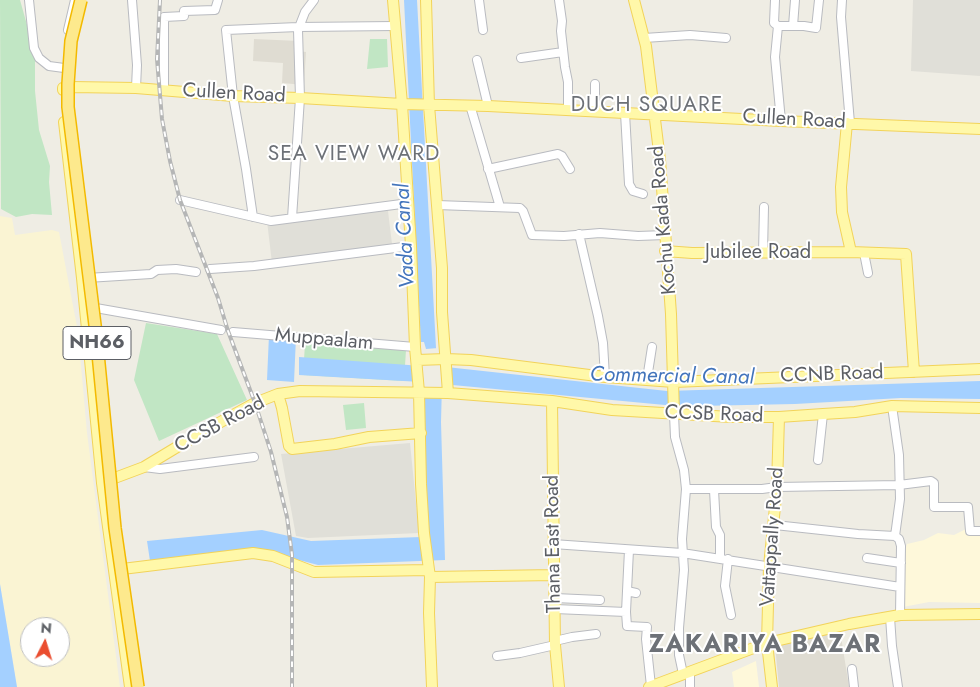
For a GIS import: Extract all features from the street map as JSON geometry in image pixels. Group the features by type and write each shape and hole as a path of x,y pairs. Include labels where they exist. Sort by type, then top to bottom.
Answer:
{"highway":[{"name":"NH66","path":"81,0 71,41 68,107 96,333 115,528 138,687"}],"main road":[{"path":"393,0 404,104 415,348 419,362 420,433 424,533 429,570 432,687"},
{"path":"426,0 428,104 442,268 446,390"},
{"name":"Kochu Kada Road","path":"634,0 644,38 662,184 665,251 671,314 674,411"},
{"name":"Cullen Road","path":"63,88 136,88 233,96 980,129"},
{"path":"63,88 63,106 102,483 130,687"},
{"path":"848,123 842,179 842,212 851,252"},
{"name":"Jubilee Road","path":"665,251 692,253 851,252 906,254 914,372"},
{"name":"CCNB Road","path":"419,362 471,360 605,377 647,379 674,386 980,369"},
{"name":"CCSB Road","path":"102,483 144,468 197,435 255,403 278,394 300,392 446,390 552,401 612,410 674,411 779,417 856,412 892,406 980,408"},
{"path":"278,394 289,446 292,449 335,444 369,437 420,433"},
{"name":"Thana East Road","path":"552,401 555,643 559,687"},
{"name":"Vattappally Road","path":"772,687 767,642 769,566 778,487 779,417"},
{"path":"114,570 253,553 273,556 314,572 429,570 554,575"},
{"path":"650,687 767,642 848,624 895,616 980,614"}],"street":[{"path":"29,0 34,48 39,58 49,66 64,68"},
{"path":"63,88 66,43 75,0"},
{"path":"132,0 137,65 136,88"},
{"path":"164,90 164,17 184,16 184,11 215,10 218,0"},
{"path":"479,0 483,30"},
{"path":"558,0 568,82 568,110"},
{"path":"776,0 774,23 778,26 816,28 818,0"},
{"path":"793,26 794,0"},
{"path":"842,0 841,17 848,123"},
{"path":"292,218 300,98 298,27 302,22 305,12 313,2"},
{"path":"253,217 233,96 226,30 395,26"},
{"path":"778,26 775,57 781,121"},
{"path":"644,38 690,35 726,38"},
{"path":"521,58 563,52"},
{"path":"477,60 488,106"},
{"path":"595,84 595,111"},
{"path":"470,105 500,207"},
{"path":"625,113 627,157 630,169 629,184 633,192 644,194"},
{"path":"488,169 558,154 562,156 570,169"},
{"path":"180,200 271,220 408,203"},
{"path":"437,205 522,209 532,235 600,233 638,236 665,235"},
{"path":"763,253 764,207"},
{"path":"579,234 603,343 605,377"},
{"path":"210,269 254,266 411,246"},
{"path":"864,253 868,274"},
{"path":"82,278 151,274 157,270 176,269 196,272"},
{"path":"85,307 221,330"},
{"name":"Muppaalam","path":"233,332 415,348"},
{"path":"647,379 652,347"},
{"path":"892,406 899,455 900,498 895,536"},
{"path":"674,411 675,437 684,470 686,489 679,655 687,673 690,687"},
{"path":"818,460 823,414"},
{"path":"144,468 160,469 254,457"},
{"path":"686,489 762,489 778,487 899,485 933,482 934,507 968,507 970,531 980,531"},
{"path":"714,490 716,526 720,535 724,559 725,586 731,615"},
{"path":"774,525 895,536 898,538 901,546 900,587 892,646 898,687"},
{"path":"553,544 682,553 900,587"},
{"path":"629,550 627,626 647,627 646,639 650,687"},
{"path":"867,558 900,563"},
{"path":"628,591 636,592"},
{"path":"555,598 600,600"},
{"path":"555,610 626,612"},
{"path":"497,656 520,653 572,636 596,634"},
{"path":"852,669 854,687"}],"shaded area":[{"path":"913,0 980,0 980,76 911,71"},
{"path":"254,39 299,41 298,51 306,52 304,85 282,83 283,63 253,61"},
{"path":"387,203 392,244 272,263 267,221 318,210 375,207"},
{"path":"410,443 419,533 308,538 296,536 281,454"},
{"path":"966,529 980,529 980,603 929,602 903,607 904,553 907,544 924,540 938,533 954,535"},
{"path":"840,630 849,687 779,687 775,645"},
{"path":"756,661 759,687 734,687 732,672"}],"green space":[{"path":"0,0 20,0 29,32 35,60 35,91 39,130 50,166 49,182 52,215 32,214 16,217 1,209"},
{"path":"370,39 387,39 388,67 367,69"},
{"path":"146,323 217,334 247,400 159,441 134,380"},
{"path":"305,344 406,350 404,381 303,375"},
{"path":"364,403 366,428 346,430 343,405"}],"sand":[{"path":"0,216 12,218 15,235 52,230 59,232 78,332 87,433 120,687 17,687 0,584"}],"water":[{"path":"404,0 417,0 437,366 667,391 980,381 980,399 901,398 795,404 698,406 665,405 442,384 441,422 445,560 318,565 265,551 150,561 147,541 262,530 311,541 421,537 421,382 299,375 299,357 422,366"},
{"path":"269,335 296,337 294,382 267,380"},
{"path":"0,584 17,687 0,687"}],"pier":[{"path":"419,342 424,342 426,349 438,348 438,357 450,365 444,398 424,397"}],"railway":[{"path":"160,0 157,59 162,119 170,161 180,200 218,298 228,331 255,403 271,452 287,517 292,555 292,687"}],"district":[{"name":"DUCH SQUARE","path":"647,106"},
{"name":"SEA VIEW WARD","path":"354,155"},
{"name":"ZAKARIYA BAZAR","path":"765,646"}],"water label":[{"name":"Vada Canal","path":"406,236"},
{"name":"Commercial Canal","path":"672,377"}]}
